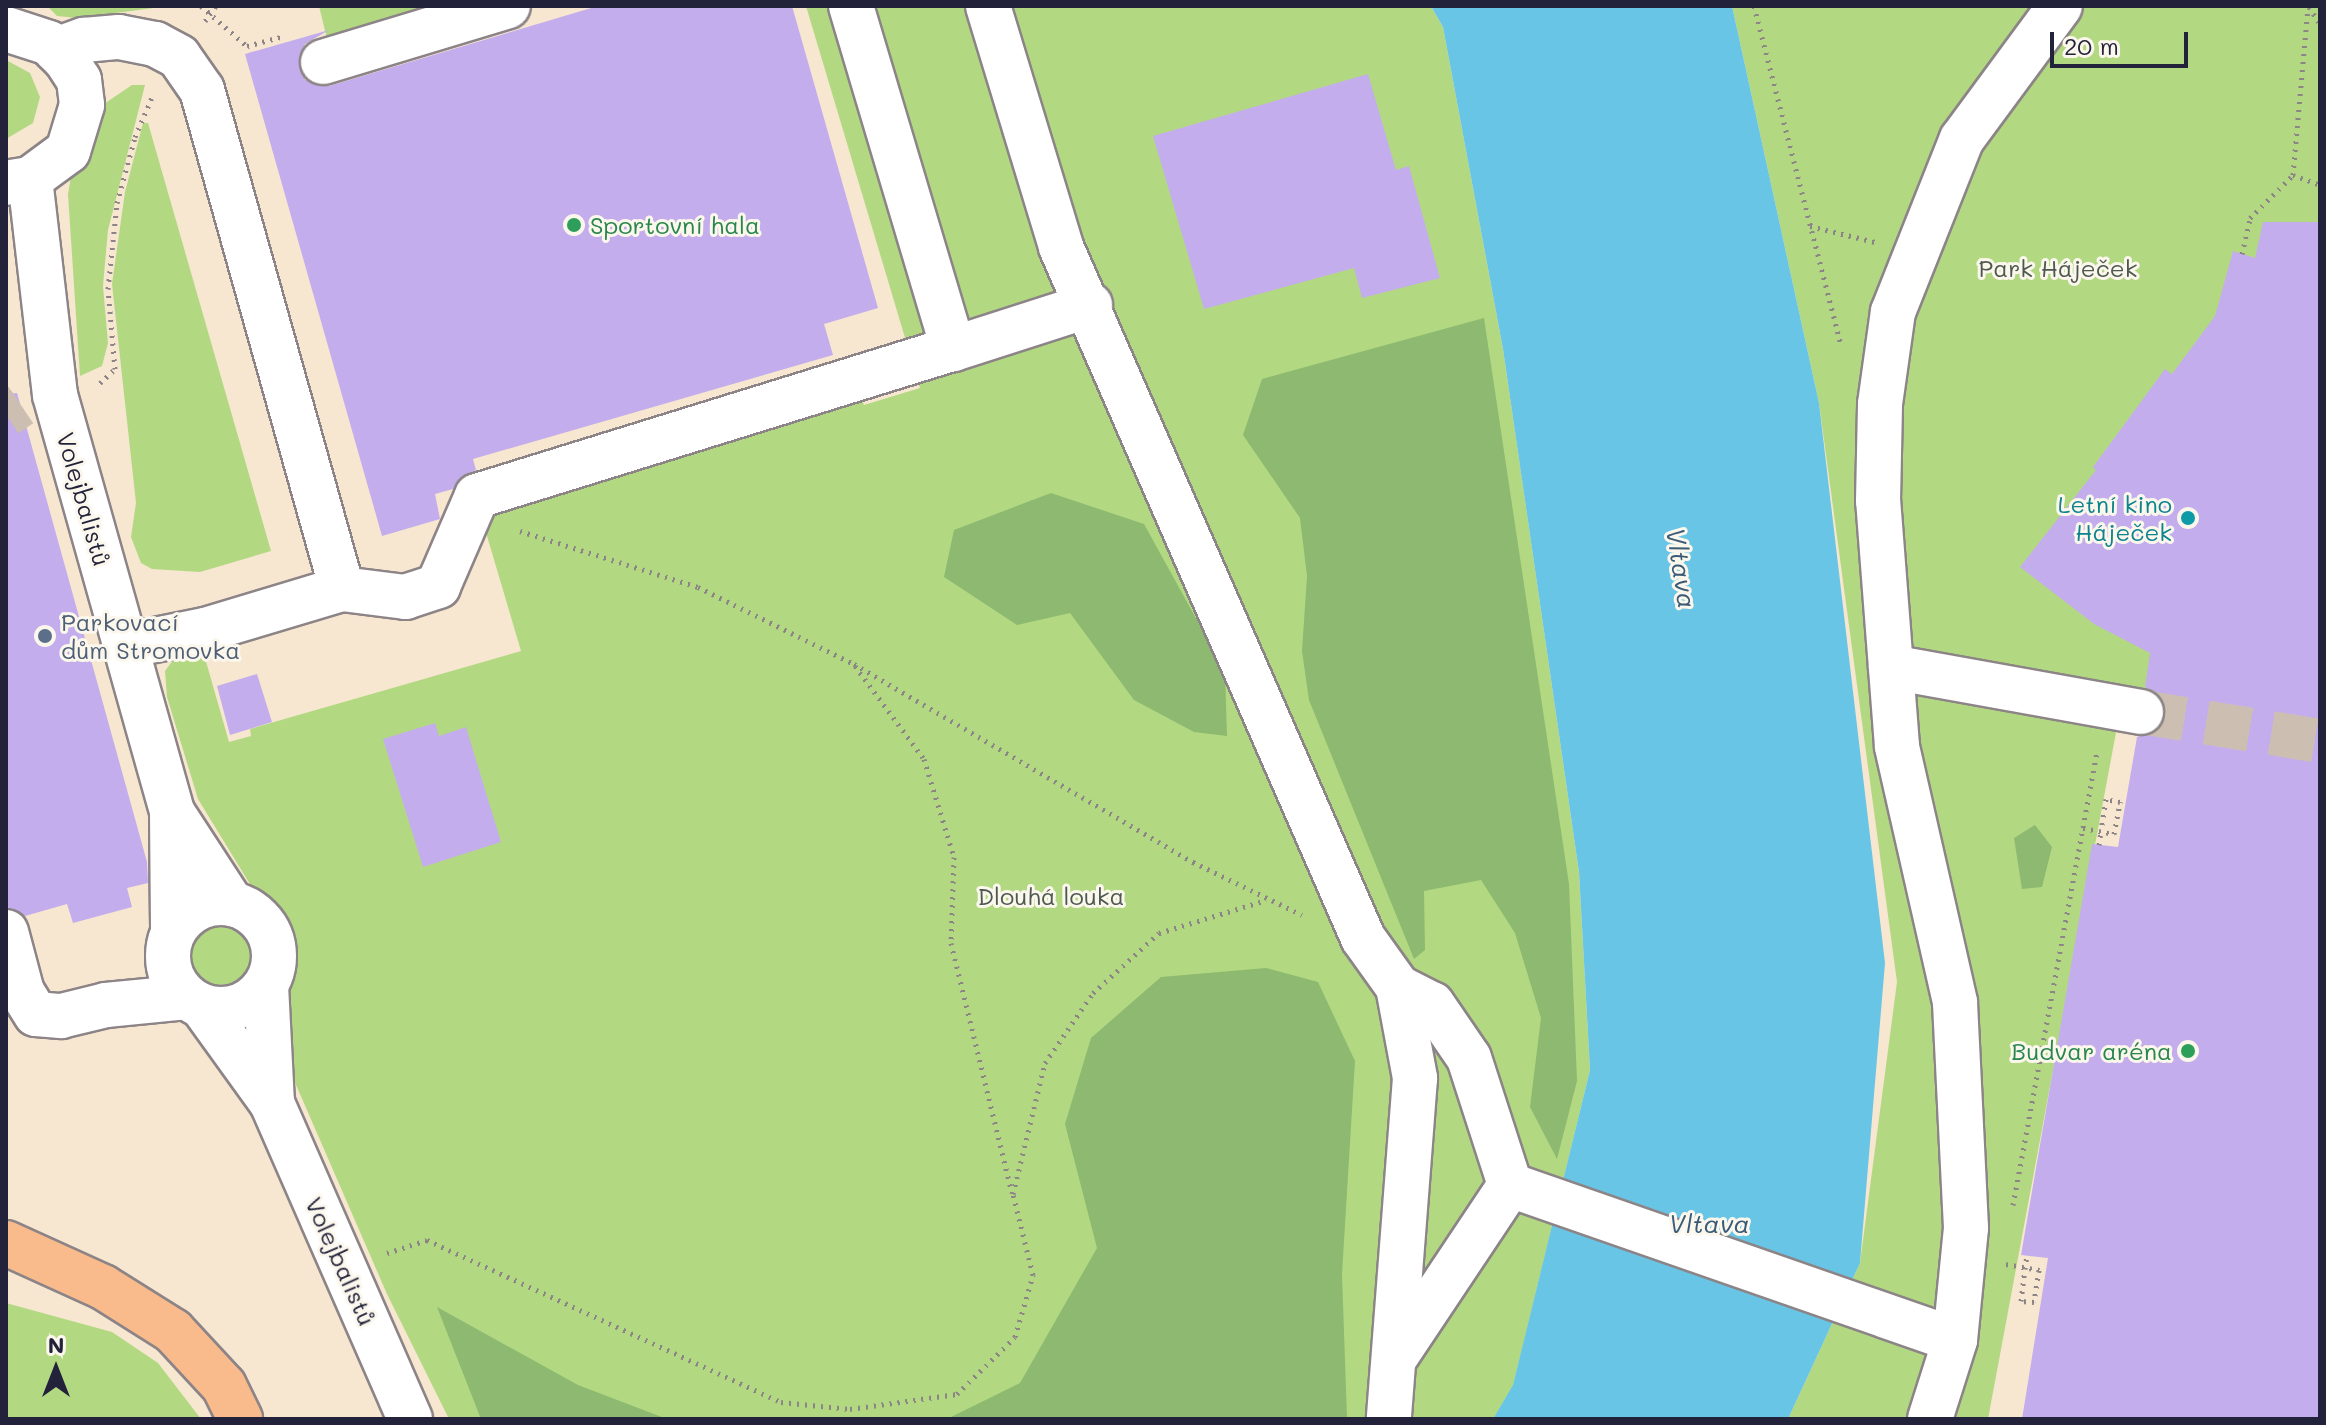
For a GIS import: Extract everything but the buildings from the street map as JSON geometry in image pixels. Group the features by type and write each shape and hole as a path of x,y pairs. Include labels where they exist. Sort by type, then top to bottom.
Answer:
{"main road":[{"path":"6,1243 73,1274 173,1331 224,1386 240,1419"},
{"path":"6,1278 73,1274"}],"street":[{"path":"309,47 508,6"},
{"path":"851,6 953,349"},
{"path":"988,6 1061,247 1090,305 1363,938 1398,987 1415,1078 1412,1172 1389,1419"},
{"path":"1930,1419 1966,1228 1955,1002 1897,746 1878,501 1880,404 1893,312 1962,139 2060,6"},
{"path":"6,29 28,32 56,50 79,80 79,129 68,151 18,181"},
{"path":"56,50 84,40 119,37 155,44 179,57 202,90 324,595"},
{"name":"Volejbalistů","path":"18,181 55,395 172,812 168,966 272,1103 410,1419"},
{"path":"125,646 205,630 324,595 405,597 438,586 459,530 477,496 1090,305"},
{"path":"1891,667 2124,707"},
{"name":"Volejbalistů","path":"172,812 232,904 262,920 271,936 273,969 266,985 272,1103"},
{"path":"106,1005 198,907 232,904"},
{"path":"6,932 22,992 36,1014 61,1016 106,1005 194,1002 239,1006 266,985"},
{"path":"1398,987 1432,1004 1469,1058 1519,1189"},
{"path":"1519,1189 1946,1336"},
{"path":"1392,1362 1519,1189"}],"path":[{"path":"201,6 214,8 247,46 309,47"},
{"path":"1754,6 1844,355"},
{"path":"2308,6 2320,24"},
{"path":"2242,254 2250,218 2293,175 2308,6"},
{"path":"206,20 214,8"},
{"path":"90,386 103,382 115,369 108,289 111,246 117,203 147,103"},
{"path":"2293,175 2320,185"},
{"path":"1810,226 1917,252"},
{"path":"459,530 510,528 698,587 854,664 1266,900 1363,938"},
{"path":"344,1267 427,1240 781,1402 850,1409 957,1394 1015,1337 1033,1275 951,943 954,857 924,759 854,664"},
{"path":"2011,1217 2083,828 2124,707"},
{"path":"2083,828 2114,834 2120,802 2106,799 2101,830 2099,845"},
{"path":"1013,1194 1045,1063 1093,993 1159,933 1266,900"},
{"path":"2000,1278 2005,1248"},
{"path":"2002,1264 2039,1270 2034,1302 2021,1301 2025,1269 2027,1255"}],"green space":[{"path":"47,6 169,6 77,18 57,16"},
{"path":"319,6 476,6 330,51"},
{"name":"Dlouhá louka","path":"806,6 1431,6 1443,27 1503,349 1579,872 1590,1070 1513,1386 1493,1419 449,1419 387,1294 293,1078 278,930 198,799 167,697 165,671 179,652 201,644 229,742 251,736 250,729 521,651 482,519 488,512 861,398 864,405 920,388"},
{"name":"Park Háječek","path":"1732,6 2320,6 2320,708 2123,695 1988,1419 1788,1419 1860,1263 1897,982 1819,403"},
{"path":"6,60 30,73 40,97 33,123 6,139"},
{"path":"132,85 145,85 108,230 103,286 108,343 102,366 80,376 68,194 73,165 98,108"},
{"path":"143,123 148,123 271,551 200,572 152,569 141,563 131,537 136,503 112,284 125,192"},
{"path":"1484,318 1569,884 1577,1081 1557,1159 1530,1107 1541,1018 1515,933 1481,880 1424,891 1425,950 1414,959 1309,700 1302,651 1307,576 1300,518 1243,435 1262,379"},
{"path":"1051,493 1144,524 1225,671 1227,736 1194,732 1134,700 1070,613 1017,625 944,577 954,530"},
{"path":"2035,825 2052,847 2042,887 2022,889 2014,838"},
{"path":"221,925 232,927 242,934 249,944 249,966 242,976 232,983 221,985 210,983 200,976 193,966 191,955 193,944 200,934 210,927"},
{"path":"1266,968 1318,982 1355,1061 1342,1274 1347,1419 947,1419 1020,1383 1097,1248 1065,1124 1091,1038 1161,977"},
{"path":"6,1303 112,1332 158,1363 201,1419 6,1419"},
{"path":"437,1307 578,1385 667,1419 481,1419"}],"water":[{"name":"Vltava","path":"1431,6 1732,6 1819,403 1885,963 1860,1263 1788,1419 1493,1419 1513,1385 1590,1070 1579,872 1503,349 1443,27"}],"tunnel":[{"path":"6,415 21,405"},
{"path":"2141,712 2320,741"}],"place":[{"name":"Sportovní hala","path":"574,225"},
{"name":"Letní kino Háječek","path":"2188,518"},
{"name":"Parkovací dům Stromovka","path":"45,636"},
{"name":"Budvar aréna","path":"2188,1051"}]}
